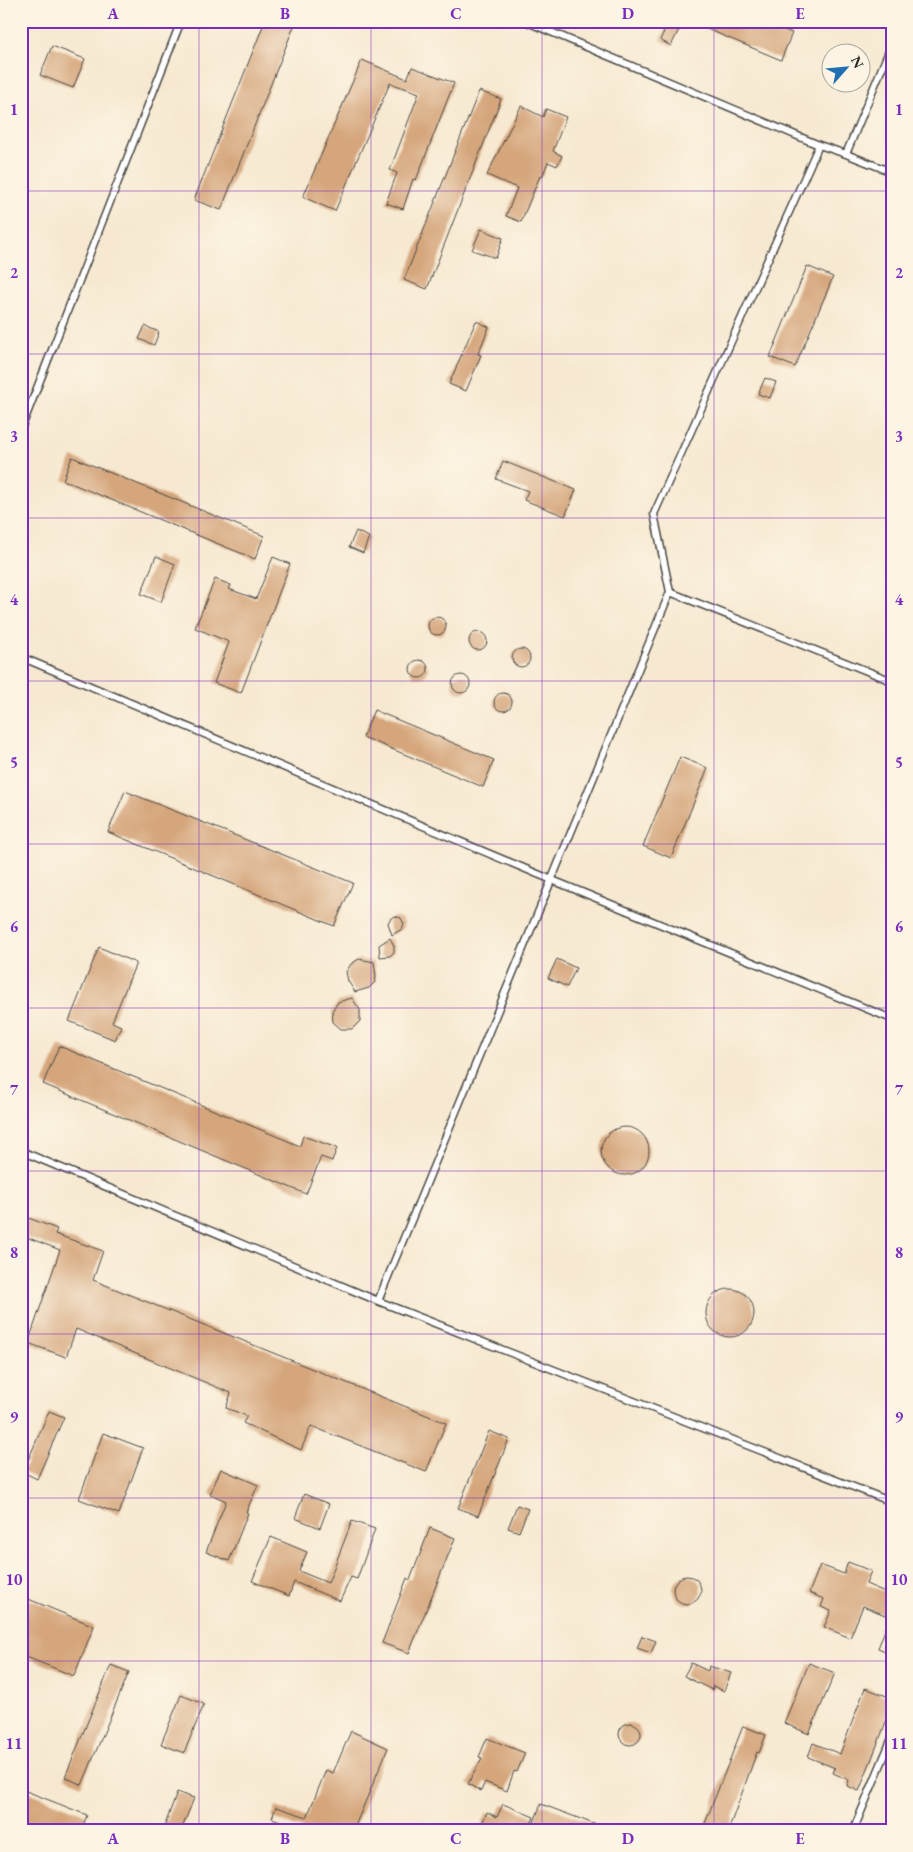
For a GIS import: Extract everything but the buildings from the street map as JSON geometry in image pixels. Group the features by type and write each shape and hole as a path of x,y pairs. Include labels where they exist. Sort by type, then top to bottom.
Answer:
{"lane":[{"path":"21,428 182,21"},
{"path":"525,21 819,145 892,172"},
{"path":"846,154 892,44"},
{"path":"378,1301 670,592 654,514 819,145"},
{"path":"670,592 892,681"},
{"path":"21,657 552,880 892,1019"},
{"path":"21,1151 378,1301 892,1502"},
{"path":"853,1831 892,1738"}]}
